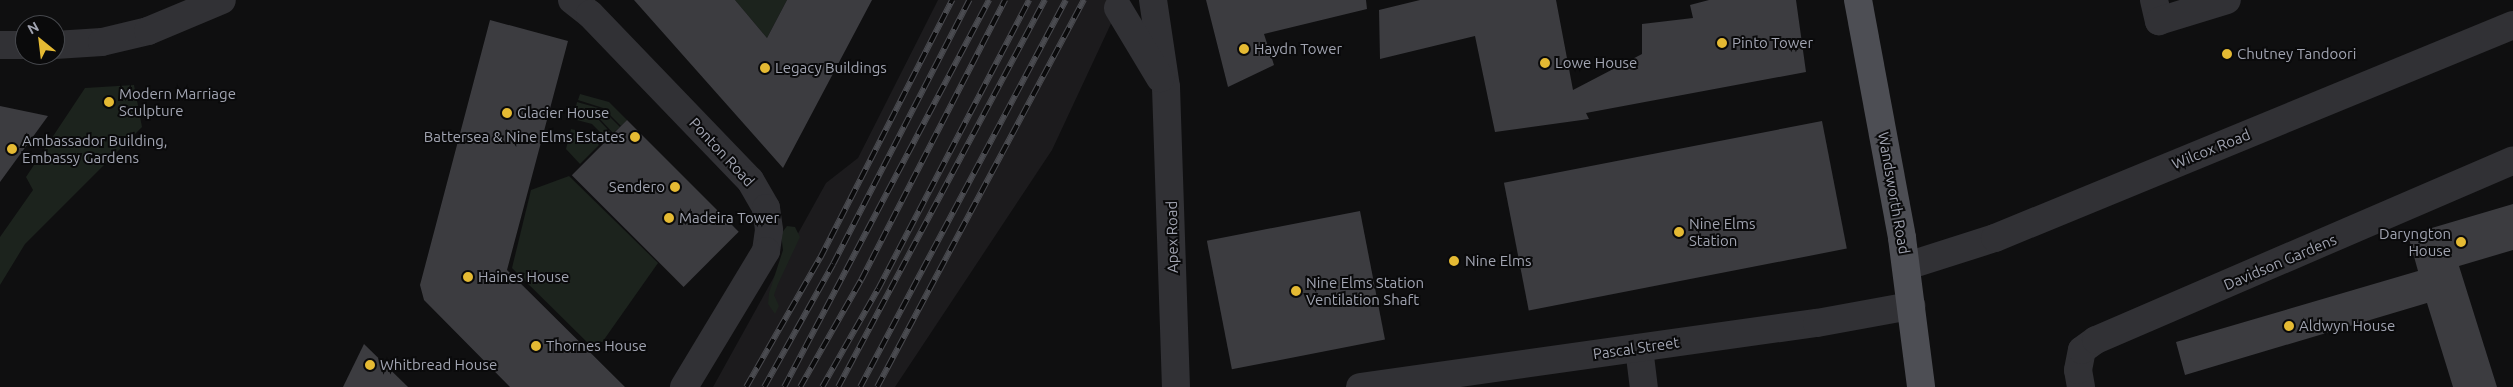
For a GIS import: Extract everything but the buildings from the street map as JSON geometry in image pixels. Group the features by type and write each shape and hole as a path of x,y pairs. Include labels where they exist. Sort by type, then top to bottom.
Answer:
{"main road":[{"name":"Wandsworth Road","path":"1858,0 1907,266 1921,387"}],"street":[{"path":"65,44 102,42 148,31 222,0"},
{"name":"Ponton Road","path":"572,0 590,14 750,180 766,208 769,230 766,251 684,387"},
{"name":"Apex Road","path":"1153,0 1166,87 1176,387"},
{"path":"2154,0 2159,20 2226,0"},
{"path":"1128,4 1166,87"},
{"name":"Wilcox Road","path":"1907,266 1995,238 2513,25"},
{"path":"0,45 15,45"},
{"name":"Davidson Gardens","path":"2081,387 2078,370 2082,350 2096,340 2513,160"},
{"name":"Pascal Street","path":"1360,387 1639,348 1911,306"},
{"path":"1639,348 1644,387"}],"shaded area":[{"path":"735,0 787,0 767,38"},
{"path":"938,0 1122,0 1052,150 895,387 713,387 826,183 858,158"},
{"path":"134,85 142,127 25,244 0,285 0,237 33,190 26,177 85,88"},
{"path":"580,94 609,102 627,120 621,126 603,108 578,100"},
{"path":"577,102 602,109 620,127 613,133 598,117 575,111"},
{"path":"574,113 597,118 612,134 607,139 592,124 573,119"},
{"path":"571,129 588,133 599,145 580,164 566,149"},
{"path":"569,176 658,263 596,351 512,268 531,190"},
{"path":"787,226 795,227 800,237 774,295 779,306 775,314 768,304 769,293 783,250 781,234"}],"railway":[{"path":"746,387 820,258 952,0"},
{"path":"764,387 833,264 969,0"},
{"path":"784,387 989,0"},
{"path":"800,387 861,280 1005,0"},
{"path":"822,387 878,289 1029,0"},
{"path":"838,387 1045,0"},
{"path":"860,387 1066,0"},
{"path":"877,387 1084,0"}],"place":[{"name":"Pinto Tower","path":"1722,43"},
{"name":"Haydn Tower","path":"1244,49"},
{"name":"Chutney Tandoori","path":"2227,54"},
{"name":"Lowe House","path":"1545,63"},
{"name":"Legacy Buildings","path":"765,68"},
{"name":"Modern Marriage Sculpture","path":"109,102"},
{"name":"Glacier House","path":"507,113"},
{"name":"Battersea & Nine Elms Estates","path":"635,137"},
{"name":"Ambassador Building, Embassy Gardens","path":"12,149"},
{"name":"Sendero","path":"675,187"},
{"name":"Madeira Tower","path":"669,218"},
{"name":"Nine Elms Station","path":"1679,232"},
{"name":"Daryngton House","path":"2461,242"},
{"name":"Nine Elms","path":"1454,261"},
{"name":"Haines House","path":"468,277"},
{"name":"Nine Elms Station Ventilation Shaft","path":"1296,291"},
{"name":"Aldwyn House","path":"2289,326"},
{"name":"Thornes House","path":"536,346"},
{"name":"Whitbread House","path":"370,365"}]}
